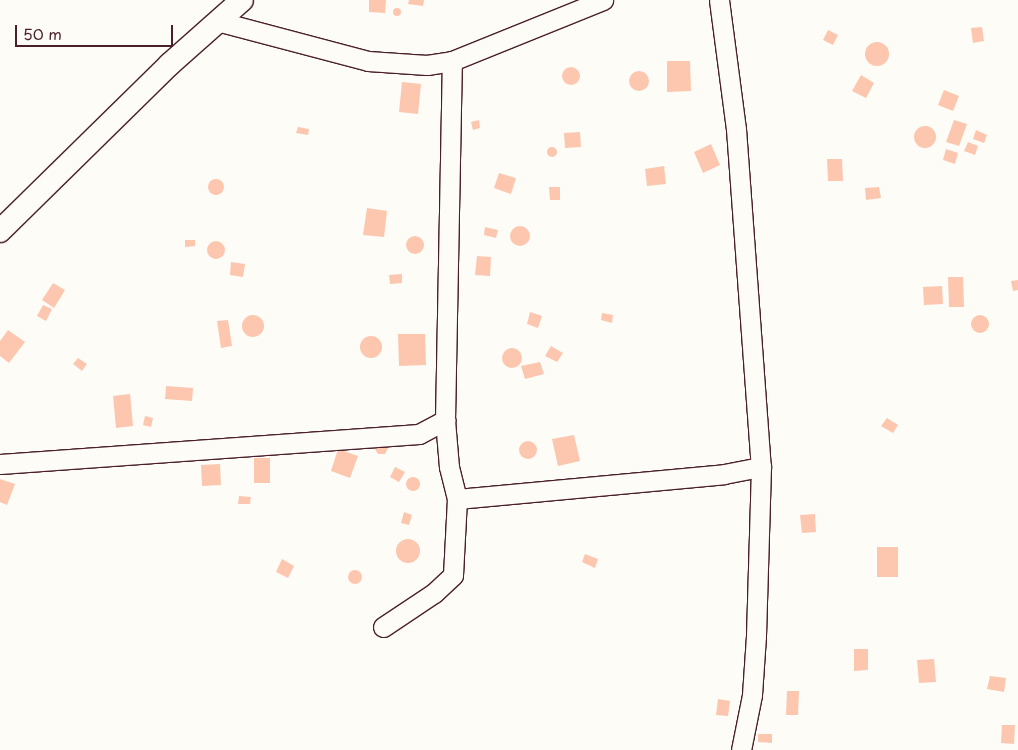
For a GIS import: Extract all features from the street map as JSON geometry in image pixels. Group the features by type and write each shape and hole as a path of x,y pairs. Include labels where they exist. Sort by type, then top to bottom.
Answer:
{"street":[{"path":"0,231 217,21 242,0"},
{"path":"217,21 368,61 427,66 452,61 604,0"},
{"path":"719,0 736,129 761,467 756,636 752,696 742,750"},
{"path":"383,627 434,593 453,575 457,499 447,454 445,420 452,61"},
{"path":"0,464 419,434 445,420"},
{"path":"419,434 447,454"},
{"path":"457,499 724,474 761,467"}],"building":[{"path":"369,0 386,0 385,13 369,12"},
{"path":"409,0 424,0 423,6 408,4"},
{"path":"397,8 401,12 397,16 393,12"},
{"path":"982,27 984,41 973,43 971,28"},
{"path":"828,30 838,35 833,45 823,40"},
{"path":"877,42 885,46 889,54 885,62 877,66 869,62 865,54 869,46"},
{"path":"667,61 690,61 691,91 667,92"},
{"path":"571,67 577,70 580,76 577,82 571,85 565,82 562,76 565,70"},
{"path":"635,71 643,71 649,77 649,85 643,91 635,91 629,85 629,77"},
{"path":"861,75 874,83 866,98 852,91"},
{"path":"402,82 421,84 418,114 399,112"},
{"path":"944,90 959,96 953,111 938,105"},
{"path":"479,120 480,128 473,130 471,122"},
{"path":"954,120 967,124 959,146 946,142"},
{"path":"925,126 933,129 936,137 933,145 925,148 917,145 914,137 917,129"},
{"path":"298,127 309,129 308,135 296,133"},
{"path":"976,130 987,135 984,143 973,139"},
{"path":"580,132 581,147 565,148 564,133"},
{"path":"968,142 978,146 975,155 964,151"},
{"path":"711,144 720,165 703,173 694,152"},
{"path":"550,147 554,147 557,152 554,157 550,157 547,154 547,150"},
{"path":"946,149 958,153 955,164 943,160"},
{"path":"827,159 842,159 843,181 828,181"},
{"path":"664,166 666,184 647,186 645,169"},
{"path":"499,173 516,178 511,194 494,188"},
{"path":"213,179 219,179 224,184 222,193 213,195 208,190 208,184"},
{"path":"549,187 560,187 560,200 550,200"},
{"path":"879,187 881,198 866,200 865,188"},
{"path":"367,208 387,211 384,237 363,235"},
{"path":"520,226 527,229 530,236 527,243 520,246 513,243 510,236 513,229"},
{"path":"485,227 498,230 496,238 484,235"},
{"path":"415,236 421,239 424,245 421,251 415,254 409,251 406,245 409,239"},
{"path":"185,240 195,240 195,246 185,247"},
{"path":"216,241 222,244 225,250 222,256 216,259 210,256 207,250 210,244"},
{"path":"477,256 491,257 490,276 475,275"},
{"path":"231,262 245,264 243,277 230,275"},
{"path":"402,274 402,283 390,284 389,275"},
{"path":"948,277 963,277 964,307 949,307"},
{"path":"1018,280 1018,290 1013,291 1011,281"},
{"path":"53,283 65,290 54,308 42,300"},
{"path":"942,286 943,304 924,305 923,287"},
{"path":"43,305 52,309 46,321 37,316"},
{"path":"530,312 542,316 538,328 527,324"},
{"path":"602,313 613,315 612,323 601,320"},
{"path":"253,315 261,318 264,326 261,334 253,337 245,334 242,326 245,318"},
{"path":"976,315 984,315 989,320 987,331 976,333 971,328 971,320"},
{"path":"228,320 232,346 221,348 217,321"},
{"path":"8,330 25,342 9,363 0,356 0,341"},
{"path":"398,334 425,334 426,365 399,366"},
{"path":"371,336 379,339 382,347 379,355 371,358 363,355 360,347 363,339"},
{"path":"551,346 563,353 557,362 545,356"},
{"path":"512,348 519,351 522,358 519,365 512,368 505,365 502,358 505,351"},
{"path":"78,358 87,364 82,371 73,364"},
{"path":"540,362 544,374 525,379 521,366"},
{"path":"166,386 193,388 192,401 165,399"},
{"path":"130,394 133,426 116,428 113,396"},
{"path":"145,416 153,418 151,427 143,425"},
{"path":"887,418 898,425 893,433 881,426"},
{"path":"574,435 580,461 558,466 552,439"},
{"path":"524,441 532,441 537,446 535,457 524,459 519,454 519,446"},
{"path":"390,444 385,454 378,454 374,445"},
{"path":"338,449 358,456 350,478 331,471"},
{"path":"254,458 270,458 270,483 254,483"},
{"path":"220,464 221,485 202,486 201,465"},
{"path":"395,467 405,472 399,482 390,477"},
{"path":"413,477 418,479 420,484 418,489 413,491 408,489 406,484 408,479"},
{"path":"0,479 15,484 7,505 0,502"},
{"path":"239,496 251,497 250,504 238,504"},
{"path":"404,512 412,515 409,525 401,523"},
{"path":"815,514 816,532 802,533 800,515"},
{"path":"408,539 416,543 420,551 416,559 408,563 400,559 396,551 400,543"},
{"path":"877,547 898,547 898,577 877,577"},
{"path":"585,554 598,559 595,568 582,562"},
{"path":"282,559 294,566 288,578 276,572"},
{"path":"352,570 358,570 362,577 358,584 352,584 348,580 348,574"},
{"path":"854,649 868,649 868,670 854,671"},
{"path":"934,659 936,682 919,683 917,660"},
{"path":"990,676 1006,678 1004,692 987,689"},
{"path":"787,691 799,691 798,715 786,715"},
{"path":"718,699 730,701 728,716 716,715"},
{"path":"1002,725 1015,725 1014,744 1001,743"},
{"path":"758,734 772,734 772,743 758,742"}]}
